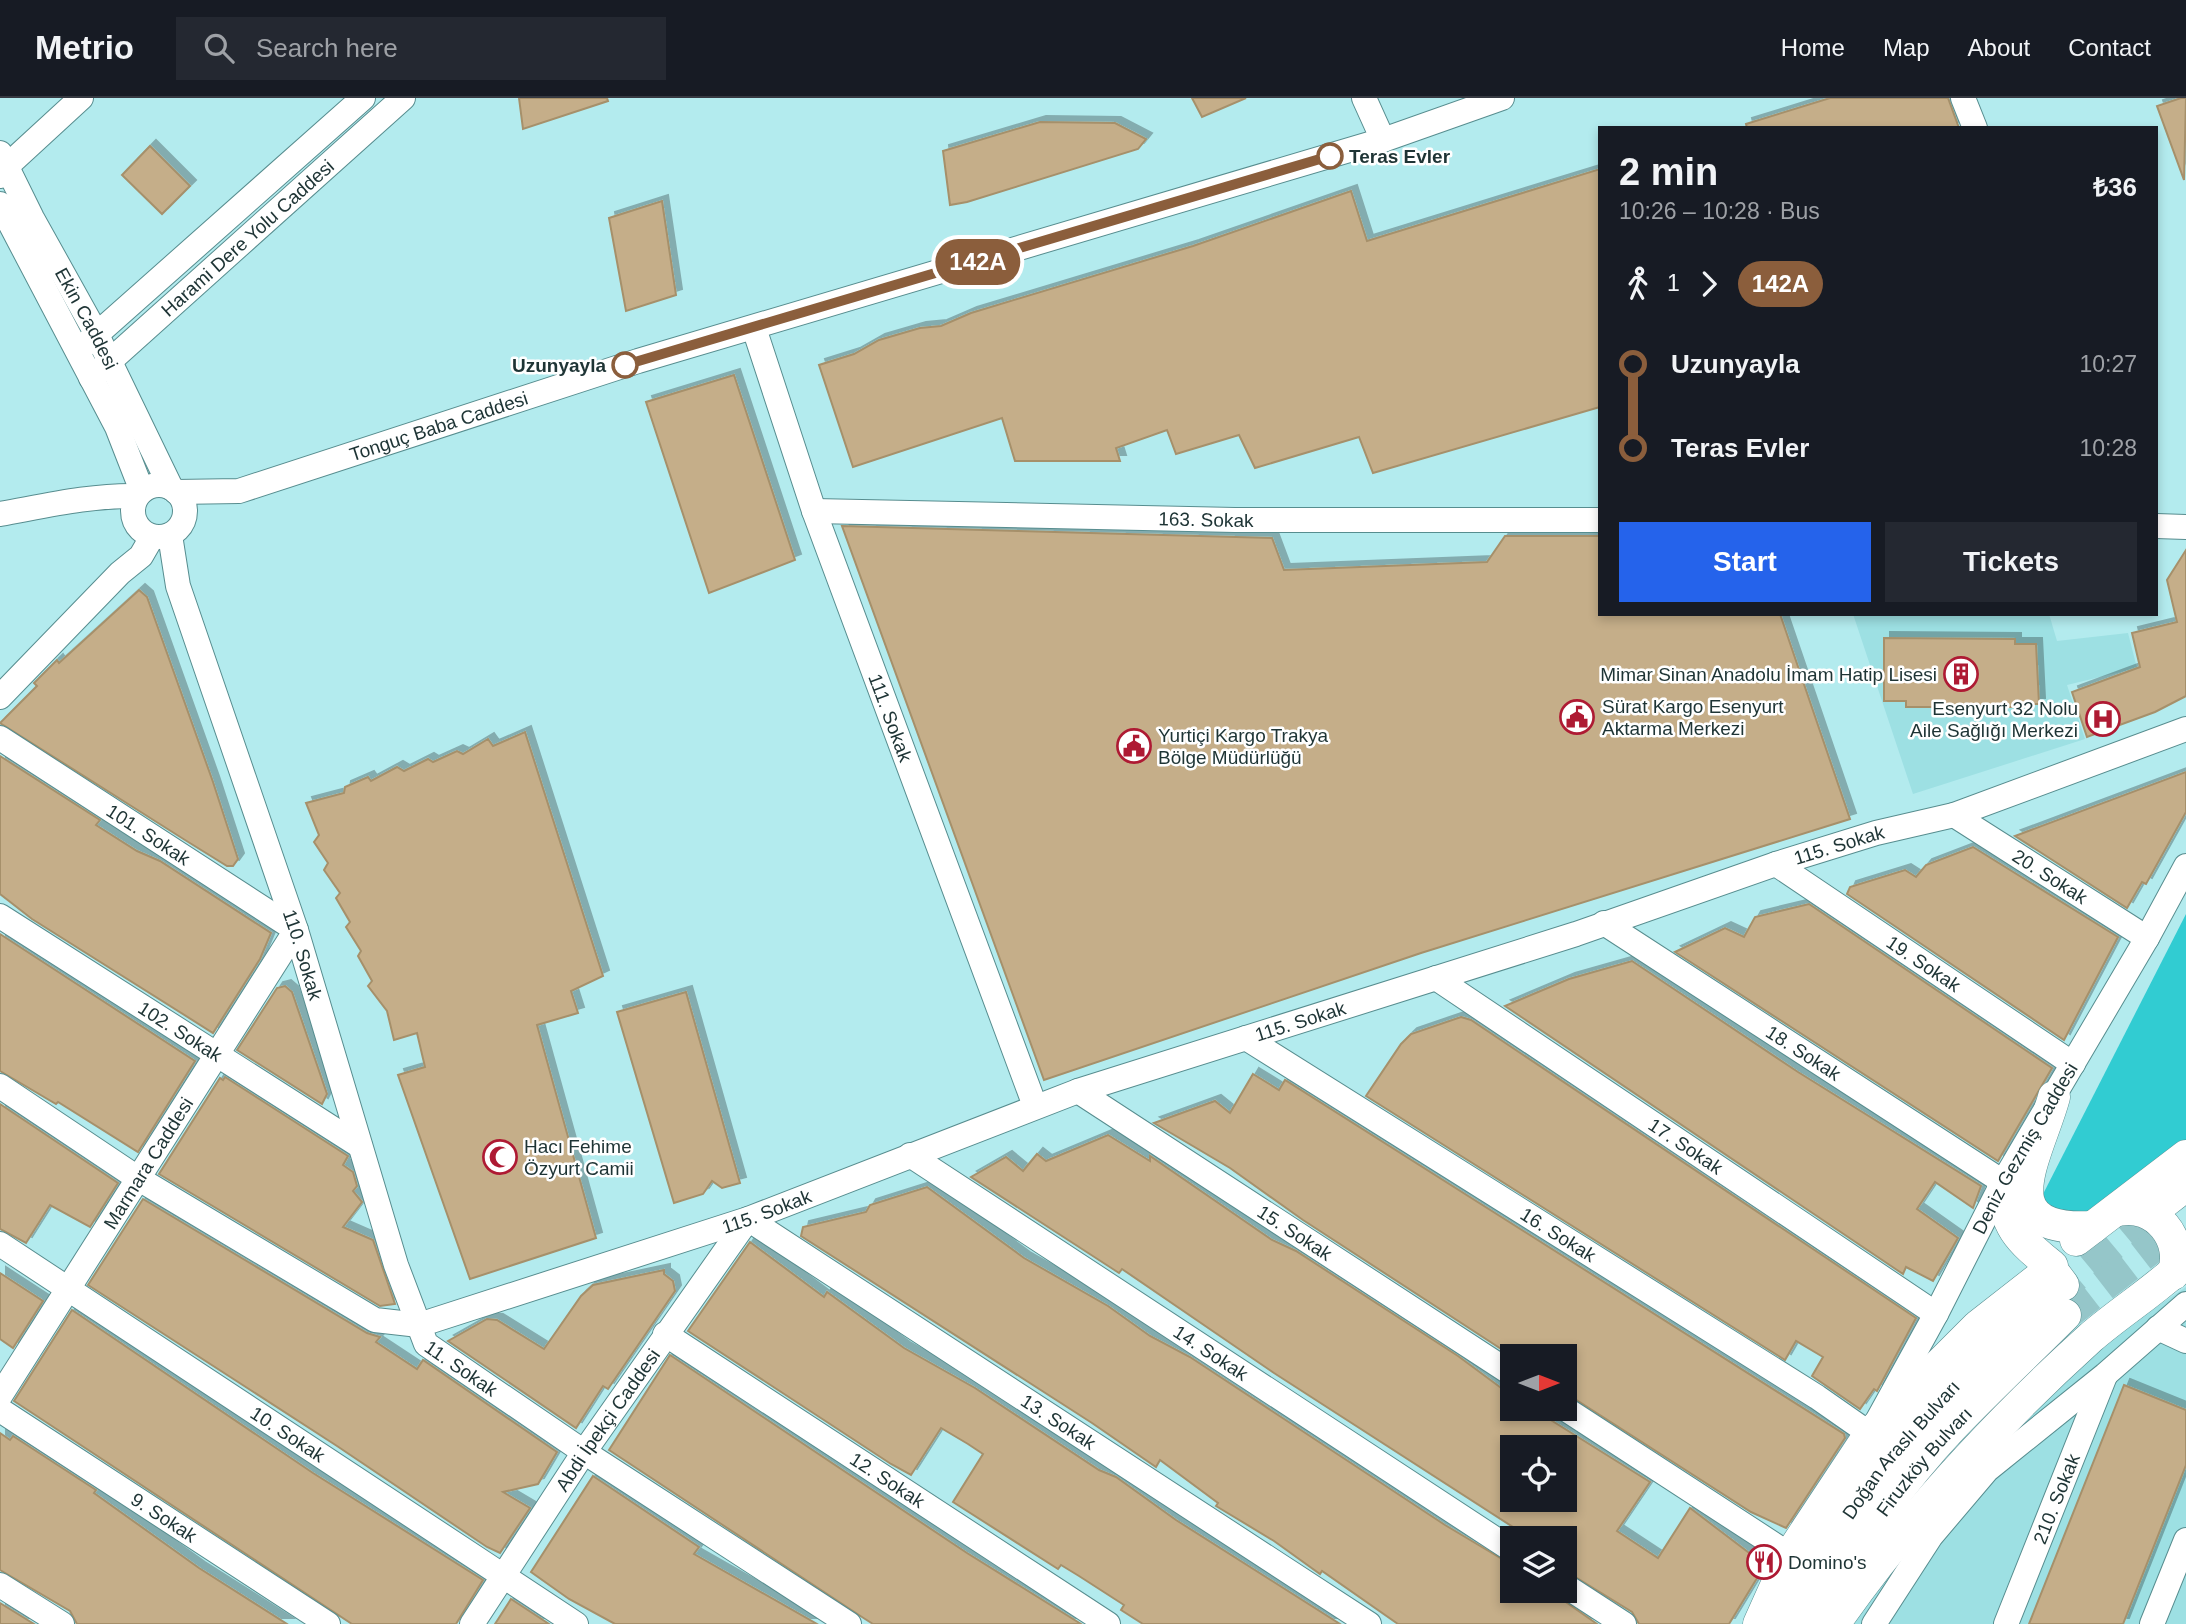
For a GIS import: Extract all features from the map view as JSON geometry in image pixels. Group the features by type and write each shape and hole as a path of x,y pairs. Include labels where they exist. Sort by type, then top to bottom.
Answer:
{"main road":[{"path":"2054,1097 2026,1182 2028,1200 2038,1216 2049,1224 2065,1228 2093,1227"},
{"path":"1759,1624 1790,1555 1870,1434 1978,1326 2054,1287 2067,1248 2186,1156"},
{"path":"2003,1182 2003,1203 2008,1222 2054,1287 2084,1313 2101,1321 2111,1322"},
{"path":"2174,1219 2186,1185"},
{"path":"1834,1624 1927,1502 1986,1436 2111,1322 2179,1268 2177,1248 2167,1228 2143,1209 2132,1207 2119,1210"},
{"name":"Doğan Araslı Bulvarı","path":"1773,1624 1882,1465 1970,1367 2054,1287"},
{"name":"Firuzköy Bulvarı","path":"1806,1624 1857,1545 1912,1473 1951,1428 2054,1287"}],"street":[{"path":"2,165 81,98"},
{"name":"Harami Dere Yolu Caddesi","path":"88,341 363,98"},
{"name":"Harami Dere Yolu Caddesi","path":"91,378 403,98"},
{"path":"1364,98 1383,140"},
{"name":"Tonguç Baba Caddesi","path":"152,521 153,486 174,490 239,491 638,361 1383,140 1502,98"},
{"path":"1963,98 1974,126"},
{"name":"Ekin Caddesi","path":"0,204 88,341 110,362 174,490 183,501 152,521 117,427 91,378 88,341 2,165"},
{"name":"111. Sokak","path":"754,328 814,511 1035,1106"},
{"path":"0,514 58,503 88,502 107,496 152,521 239,491"},
{"name":"163. Sokak","path":"814,511 1235,520 1598,520"},
{"path":"0,697 120,573 141,556 152,521"},
{"name":"110. Sokak","path":"152,521 165,568 178,586 296,930 396,1265 419,1325"},
{"path":"2158,526 2186,527"},
{"name":"115. Sokak","path":"419,1325 748,1219 1078,1091 1436,978 1776,864 1876,833 1954,816 2186,729"},
{"name":"101. Sokak","path":"0,738 296,930"},
{"name":"20. Sokak","path":"1954,816 2147,938"},
{"name":"19. Sokak","path":"1776,864 2073,1064"},
{"name":"Deniz Gezmiş Caddesi","path":"1870,1434 1936,1314 2003,1182 2147,938 2186,866"},
{"name":"102. Sokak","path":"0,916 360,1146"},
{"name":"18. Sokak","path":"1604,923 2003,1182"},
{"name":"Marmara Caddesi","path":"0,1396 296,930"},
{"name":"17. Sokak","path":"1436,978 1936,1314"},
{"name":"16. Sokak","path":"1246,1038 1817,1396 1870,1434"},
{"name":"11. Sokak","path":"0,1086 139,1179 375,1320 419,1325 426,1345 584,1452 849,1624"},
{"name":"15. Sokak","path":"1078,1091 1500,1366"},
{"name":"14. Sokak","path":"910,1155 1500,1542"},
{"name":"Abdi İpekçi Caddesi","path":"472,1624 584,1452 748,1219"},
{"name":"13. Sokak","path":"748,1219 1368,1624"},
{"name":"10. Sokak","path":"0,1244 576,1624"},
{"path":"1874,1624 1931,1536 1987,1470 2105,1375 2186,1304"},
{"path":"2158,1328 2186,1341"},
{"name":"12. Sokak","path":"665,1335 1108,1624"},
{"name":"210. Sokak","path":"2006,1624 2105,1375"},
{"name":"9. Sokak","path":"0,1410 328,1624"},
{"path":"1577,1416 1790,1555"},
{"path":"2152,1624 2186,1540"},
{"path":"0,1585 62,1624"},
{"path":"1577,1593 1624,1624"}],"shaded area":[{"path":"1854,616 2050,616 2057,641 2128,633 2137,668 2067,685 2085,739 1913,794"},
{"path":"2186,914 2186,1141 2098,1209 2061,1220 2041,1198"},
{"path":"2186,1287 2186,1624 1847,1624 1929,1509 2097,1347"}],"building":[{"path":"519,98 607,98 608,101 523,129"},
{"path":"1192,98 1246,98 1202,117"},
{"path":"1830,98 1948,98 1958,126 1746,126"},
{"path":"2186,98 2184,180 2157,106"},
{"path":"1040,122 1115,123 1146,139 1138,149 950,205 943,151"},
{"path":"150,146 190,186 162,214 122,175"},
{"path":"1598,170 1598,408 1373,473 1359,437 1255,468 1239,435 1176,454 1167,430 1116,448 1120,461 1015,461 1002,418 853,467 819,365 854,354 879,340 920,328 941,326 971,313 1193,246 1351,191 1367,241"},
{"path":"662,201 676,295 626,311 609,218"},
{"path":"734,375 795,560 709,593 646,402"},
{"path":"842,526 1272,538 1284,570 1487,562 1505,536 1598,536 1598,616 1781,616 1850,819 1421,953 1044,1080"},
{"path":"2186,550 2186,696 2155,712 2087,737 2072,692 2140,667 2132,633 2177,622 2167,580"},
{"path":"139,590 147,597 213,782 238,859 233,866 227,866 0,723 37,686 34,683 57,660 59,663"},
{"name":"Mimar Sinan Anadolu İmam Hatip Lisesi","path":"1884,638 2015,639 2015,644 2036,644 2039,704 2027,704 2027,707 1906,707 1906,701 1884,701"},
{"path":"525,732 603,976 571,991 578,1013 537,1025 596,1238 470,1279 398,1075 425,1067 417,1033 394,1040 387,1011 368,986 372,981 358,956 361,951 346,927 350,922 336,898 340,893 324,870 328,863 314,842 319,835 306,803 344,793 345,787 368,777 371,781 397,767 404,771 428,759 433,762 457,751 463,754 488,739 493,746"},
{"path":"0,756 100,820 96,825 137,851 160,861 271,933 260,959 213,1033 32,919 0,894"},
{"path":"2186,772 2186,812 2146,884 2142,882 2127,908 2015,836"},
{"path":"1973,847 2118,937 2064,1040 1847,894 1850,887 1905,870 1916,877 1926,865"},
{"path":"1809,904 2052,1068 1998,1161 1675,952 1725,928 1744,937 1755,917"},
{"path":"0,934 195,1061 138,1152 58,1102 56,1104 0,1071"},
{"path":"1632,961 1798,1072 1981,1186 1973,1208 1935,1182 1917,1209 1958,1238 1933,1281 1906,1267 1903,1274 1505,1006 1569,979"},
{"path":"285,986 292,992 327,1094 322,1104 237,1050 277,988"},
{"path":"686,992 740,1183 722,1188 712,1181 703,1194 674,1203 617,1012"},
{"path":"1461,1017 1471,1020 1916,1318 1877,1391 1874,1389 1860,1409 1812,1376 1823,1357 1796,1341 1785,1360 1366,1096 1401,1044 1411,1034"},
{"path":"1253,1074 1279,1090 1285,1080 1844,1434 1845,1438 1786,1528 1751,1512 1577,1400 1577,1344 1500,1344 1500,1348 1303,1220 1230,1168 1154,1123 1215,1101 1230,1113"},
{"path":"225,1077 348,1156 343,1165 353,1172 357,1186 353,1191 362,1202 343,1227 373,1240 395,1304 380,1306 159,1174 220,1078 223,1080"},
{"path":"0,1104 118,1183 90,1227 50,1205 26,1243 0,1229"},
{"path":"1108,1135 1150,1161 1150,1156 1272,1240 1296,1251 1458,1356 1500,1387 1500,1421 1552,1421 1575,1435 1500,1435 1500,1512 1577,1512 1577,1436 1650,1482 1617,1531 1658,1558 1690,1508 1765,1565 1729,1624 1639,1624 1632,1612 1577,1578 1577,1526 1511,1526 1274,1373 1122,1269 1119,1273 971,1177 1006,1157 1023,1171 1037,1154 1046,1161"},
{"path":"927,1187 1024,1258 1108,1306 1150,1336 1190,1357 1445,1525 1500,1558 1500,1603 1567,1603 1597,1624 1398,1624 1322,1571 1320,1574 1274,1541 1216,1506 1218,1503 1160,1460 1156,1467 801,1236 803,1227 866,1212 870,1205"},
{"path":"143,1199 367,1333 380,1337 376,1342 417,1369 423,1360 557,1452 538,1484 503,1492 530,1508 500,1553 88,1285"},
{"path":"750,1242 824,1297 827,1292 904,1348 975,1388 1099,1470 1116,1477 1176,1520 1340,1624 1143,1624 1121,1610 1124,1605 1079,1576 1061,1565 1058,1569 953,1502 983,1454 968,1444 941,1428 911,1475 891,1464 688,1331"},
{"path":"664,1270 664,1274 673,1281 675,1291 608,1389 603,1386 576,1428 448,1341 487,1319 497,1320 544,1349 581,1296 593,1285"},
{"path":"0,1273 43,1301 13,1348 0,1339"},
{"path":"72,1310 313,1473 483,1580 456,1624 352,1624 14,1401"},
{"path":"670,1355 967,1553 1081,1624 873,1624 862,1617 609,1450"},
{"path":"2124,1385 2186,1410 2186,1465 2123,1624 2029,1624"},
{"path":"0,1433 10,1440 13,1436 96,1490 94,1493 199,1568 287,1624 77,1624 70,1611 0,1570"},
{"path":"593,1476 699,1547 694,1554 817,1624 615,1624 569,1599 531,1572"},
{"path":"511,1599 549,1624 495,1624"},
{"path":"0,1603 34,1624 0,1624"}],"tunnel":[{"path":"2051,1296 2159,1206"},
{"path":"2065,1315 2176,1229"}],"bus line":[{"name":"142A","path":"625,365 1330,156"}],"place":[{"name":"Teras Evler","path":"1330,156"},
{"name":"Uzunyayla","path":"625,365"},
{"name":"Mimar Sinan Anadolu İmam Hatip Lisesi","path":"1961,674"},
{"name":"Sürat Kargo Esenyurt Aktarma Merkezi","path":"1577,717"},
{"name":"Esenyurt 32 Nolu Aile Sağlığı Merkezi","path":"2103,719"},
{"name":"Yurtiçi Kargo Trakya Bölge Müdürlüğü","path":"1134,746"},
{"name":"Hacı Fehime Özyurt Camii","path":"500,1157"},
{"name":"Domino's","path":"1764,1562"}]}
